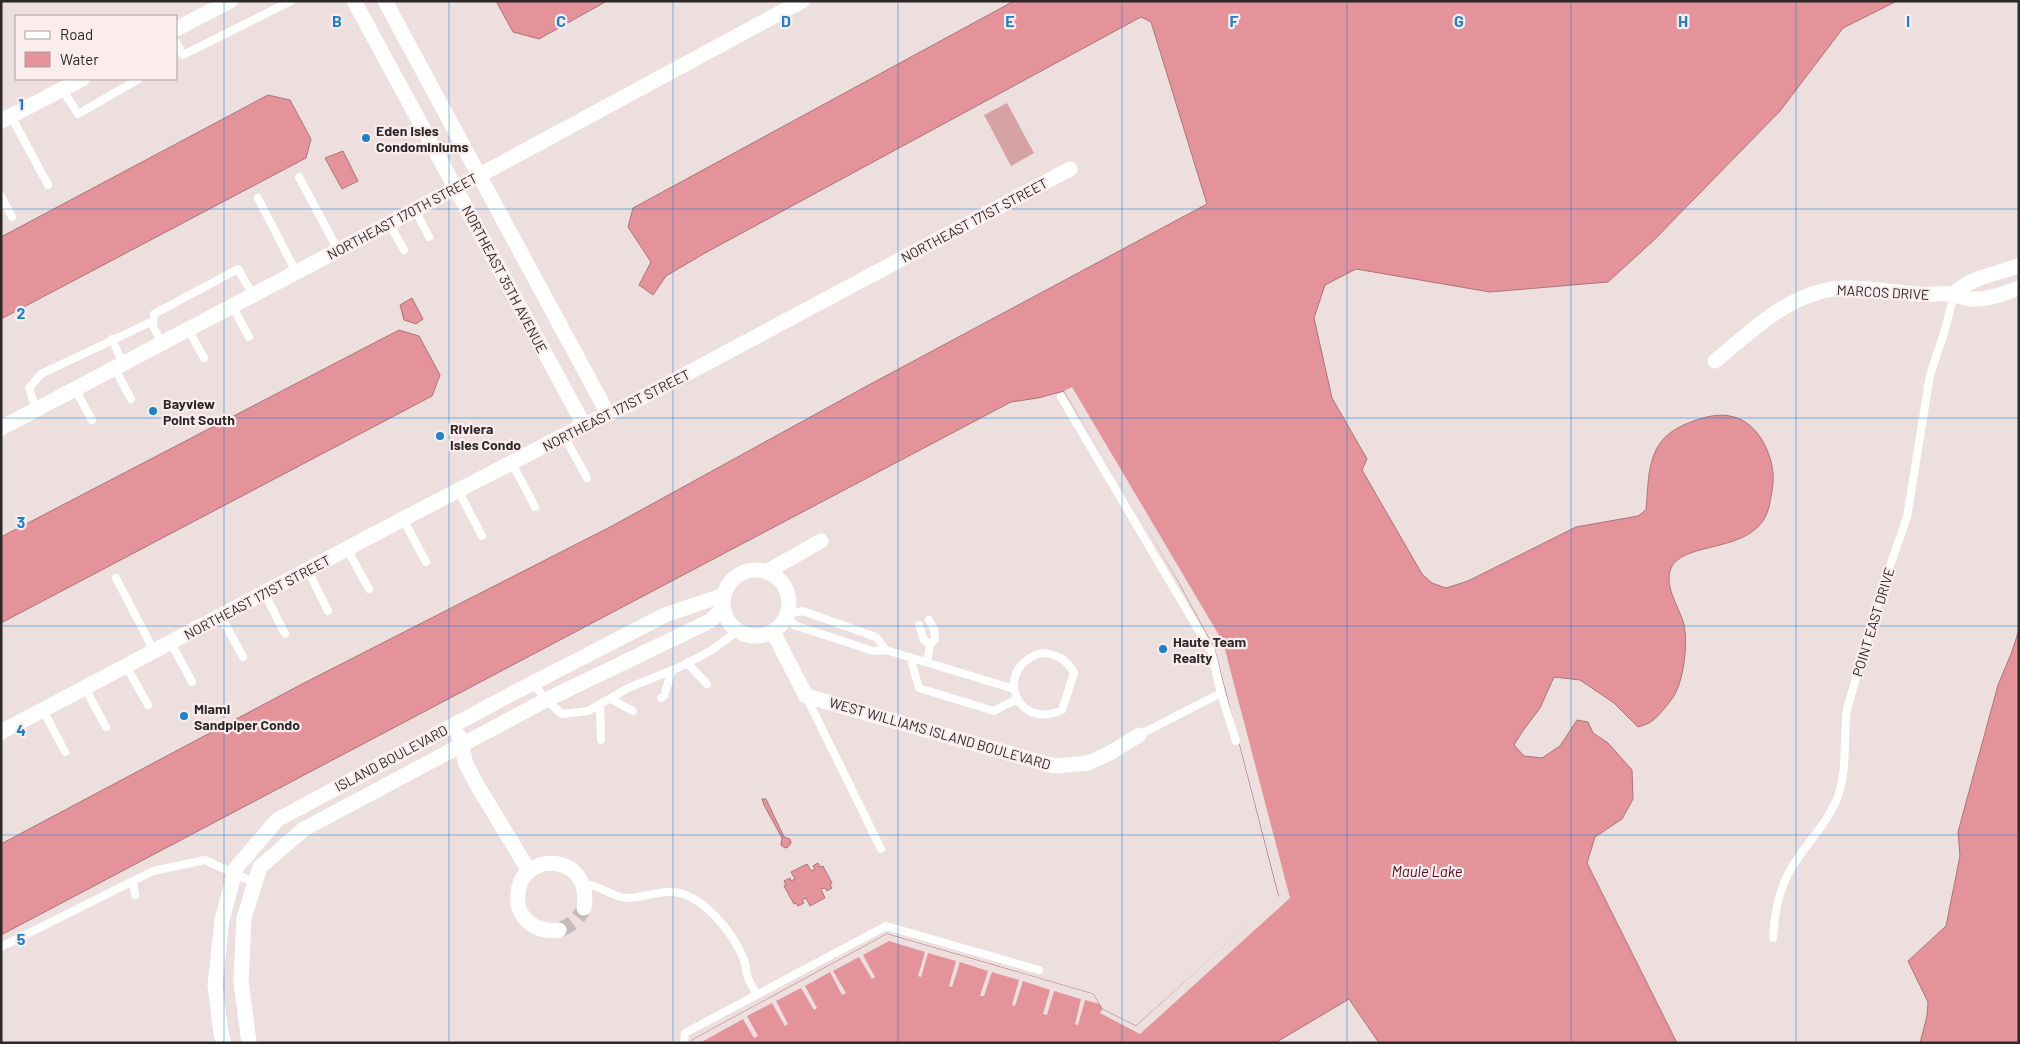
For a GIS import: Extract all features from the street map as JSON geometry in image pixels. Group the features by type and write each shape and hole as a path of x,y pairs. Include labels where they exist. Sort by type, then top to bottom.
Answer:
{"street":[{"path":"178,28 230,1"},
{"name":"NORTHEAST 35TH AVENUE","path":"354,1 584,425"},
{"name":"NORTHEAST 35TH AVENUE","path":"385,1 608,414"},
{"name":"NORTHEAST 170TH STREET","path":"1,428 479,176 802,1"},
{"path":"6,119 80,80"},
{"name":"NORTHEAST 171ST STREET","path":"1,732 458,490 584,425 628,405 1070,168"},
{"path":"2019,265 1992,276 1972,280 1954,294 1970,299 1989,298 2019,288"},
{"name":"MARCOS DRIVE","path":"1715,361 1758,323 1776,310 1820,291 1838,288 1919,294 1954,294"},
{"path":"766,572 821,541"},
{"name":"ISLAND BOULEVARD","path":"248,1043 242,972 244,918 260,867 304,829 546,700 710,621 723,602 728,584 736,577 745,572 756,570 766,572"},
{"path":"723,602 725,617 737,631 751,636 762,636 773,632 787,614 789,604 785,589 775,577 766,572"},
{"name":"ISLAND BOULEVARD","path":"224,1043 221,1033 216,985 222,920 236,868 277,820 454,724 666,615 723,602"},
{"path":"773,632 806,696"},
{"name":"WEST WILLIAMS ISLAND BOULEVARD","path":"806,696 1054,766 1088,763 1110,753 1139,735"},
{"path":"454,724 462,744 466,764 529,871"},
{"path":"269,830 283,848"},
{"path":"559,930 548,931 537,928 527,922 521,913 517,902 518,890 522,880 529,871 539,865 549,863 560,864 570,868 579,876 584,886 586,897 584,908"}],"lane":[{"path":"180,57 291,1"},
{"path":"62,89 78,114 137,80"},
{"path":"6,119 48,185"},
{"path":"298,177 338,250"},
{"path":"1,196 12,217"},
{"path":"258,198 296,272"},
{"path":"415,210 429,237"},
{"path":"389,223 404,250"},
{"path":"162,343 153,326 154,314 238,270 254,295"},
{"name":"POINT EAST DRIVE","path":"1773,938 1777,901 1787,875 1828,819 1837,798 1844,770 1847,709 1882,589 1907,517 1930,375 1946,330 1954,294"},
{"path":"232,306 249,337"},
{"path":"36,410 29,388 41,374 153,321"},
{"path":"188,330 204,358"},
{"path":"112,339 131,399"},
{"path":"75,389 92,420"},
{"path":"1061,398 1211,651 1221,693 1236,741"},
{"path":"564,436 588,478"},
{"path":"512,463 535,506"},
{"path":"458,490 482,536"},
{"path":"403,519 426,562"},
{"path":"347,549 369,589"},
{"path":"307,569 328,611"},
{"path":"116,578 154,651"},
{"path":"264,592 285,634"},
{"path":"886,650 876,636 803,611 787,614 794,626 873,651 886,650 1014,689"},
{"path":"221,616 243,657"},
{"path":"926,662 930,645 935,639 934,629 929,620"},
{"path":"919,625 924,640 930,645"},
{"path":"533,683 546,700 562,714 588,711 628,688 672,670 712,650 737,631"},
{"path":"171,643 192,682"},
{"path":"1042,653 1062,658 1069,664 1074,674 1062,710 1053,714 1042,715 1032,713 1017,699 1014,679 1023,661 1042,653"},
{"path":"910,657 919,688 994,711 1017,699"},
{"path":"687,663 707,684"},
{"path":"126,666 148,705"},
{"path":"660,698 664,696 672,670"},
{"path":"85,688 106,727"},
{"path":"1139,735 1221,693"},
{"path":"806,696 881,848"},
{"path":"611,699 633,711"},
{"path":"600,705 601,740"},
{"path":"43,710 65,752"},
{"path":"1,947 152,871 205,860 256,883"},
{"path":"133,881 134,895"},
{"path":"584,886 590,884 625,898 672,892 689,896 700,902 716,916 730,937 744,960 748,977 757,995"},
{"path":"684,1043 685,1033 886,926 1039,970"}],"shaded area":[{"path":"1007,103 1034,153 1011,166 984,115"}],"water":[{"path":"496,1 607,1 539,39 513,32"},
{"name":"Maule Lake","path":"1014,1 1897,1 1843,28 1780,111 1653,241 1608,282 1490,292 1356,269 1325,285 1314,318 1332,398 1367,459 1362,470 1422,574 1432,583 1446,588 1468,581 1576,527 1638,516 1646,510 1649,472 1656,450 1669,434 1686,424 1716,415 1734,417 1750,425 1766,447 1772,465 1773,481 1769,507 1762,523 1750,533 1735,541 1688,554 1676,561 1670,571 1671,592 1684,625 1685,649 1679,685 1665,708 1651,722 1638,727 1614,703 1580,680 1554,677 1540,708 1514,745 1524,756 1542,758 1560,746 1577,720 1588,722 1593,733 1608,743 1632,770 1633,799 1622,819 1595,837 1587,863 1677,1043 1379,1043 1349,999 1275,1043 692,1043 692,1040 887,934 1093,994 1102,1009 1136,1026 1279,897 1215,649 1177,579 1064,391 1038,398 1011,402 1,935 1,844 304,683 612,526 865,387 1207,204 1151,22 1141,17 705,253 666,276 653,295 639,285 651,262 628,227 633,208"},
{"path":"268,95 290,100 311,139 306,158 1,319 1,237"},
{"path":"343,151 358,181 342,189 325,158"},
{"path":"412,298 423,319 416,324 404,320 400,305"},
{"path":"399,330 419,336 440,375 432,396 1,623 1,537"},
{"path":"2019,630 2019,1043 1920,1043 1927,1016 1928,1002 1908,961 1946,926 1960,856 1958,832 1998,685"},
{"path":"762,799 766,799 784,837 790,839 791,843 788,847 785,848 781,845 782,838"},
{"path":"818,863 820,867 823,866 832,883 830,884 832,888 827,891 825,888 821,889 825,898 810,906 806,898 802,900 804,903 798,906 796,903 794,904 784,886 786,885 784,881 790,878 791,881 795,879 791,872 807,864 811,871 815,869 813,866"}],"pier":[{"path":"1072,387 1223,642 1290,898 1140,1034 1100,1013 1102,1009 1136,1026 1279,896 1215,649 1177,579 1064,391"},
{"path":"887,934 1093,994 1099,1004 1085,1000 1078,1025 1075,1024 1081,999 1054,991 1047,1015 1043,1014 1050,990 1023,981 1015,1006 1012,1005 1019,980 992,972 984,996 980,996 988,971 960,962 952,987 949,986 956,961 928,953 921,977 918,976 925,952 889,941 863,955 875,977 872,979 859,957 833,971 846,993 842,995 830,972 805,986 817,1008 814,1010 801,988 776,1001 788,1024 785,1026 772,1003 747,1016 758,1036 754,1038 743,1019 700,1043 692,1043 692,1040"}],"tunnel":[{"path":"559,930 574,922 584,908"}],"place":[{"name":"Eden Isles Condominiums","path":"366,138"},
{"name":"Bayview Point South","path":"153,411"},
{"name":"Riviera Isles Condo","path":"440,436"},
{"name":"Haute Team Realty","path":"1163,649"},
{"name":"Miami Sandpiper Condo","path":"184,716"}]}
